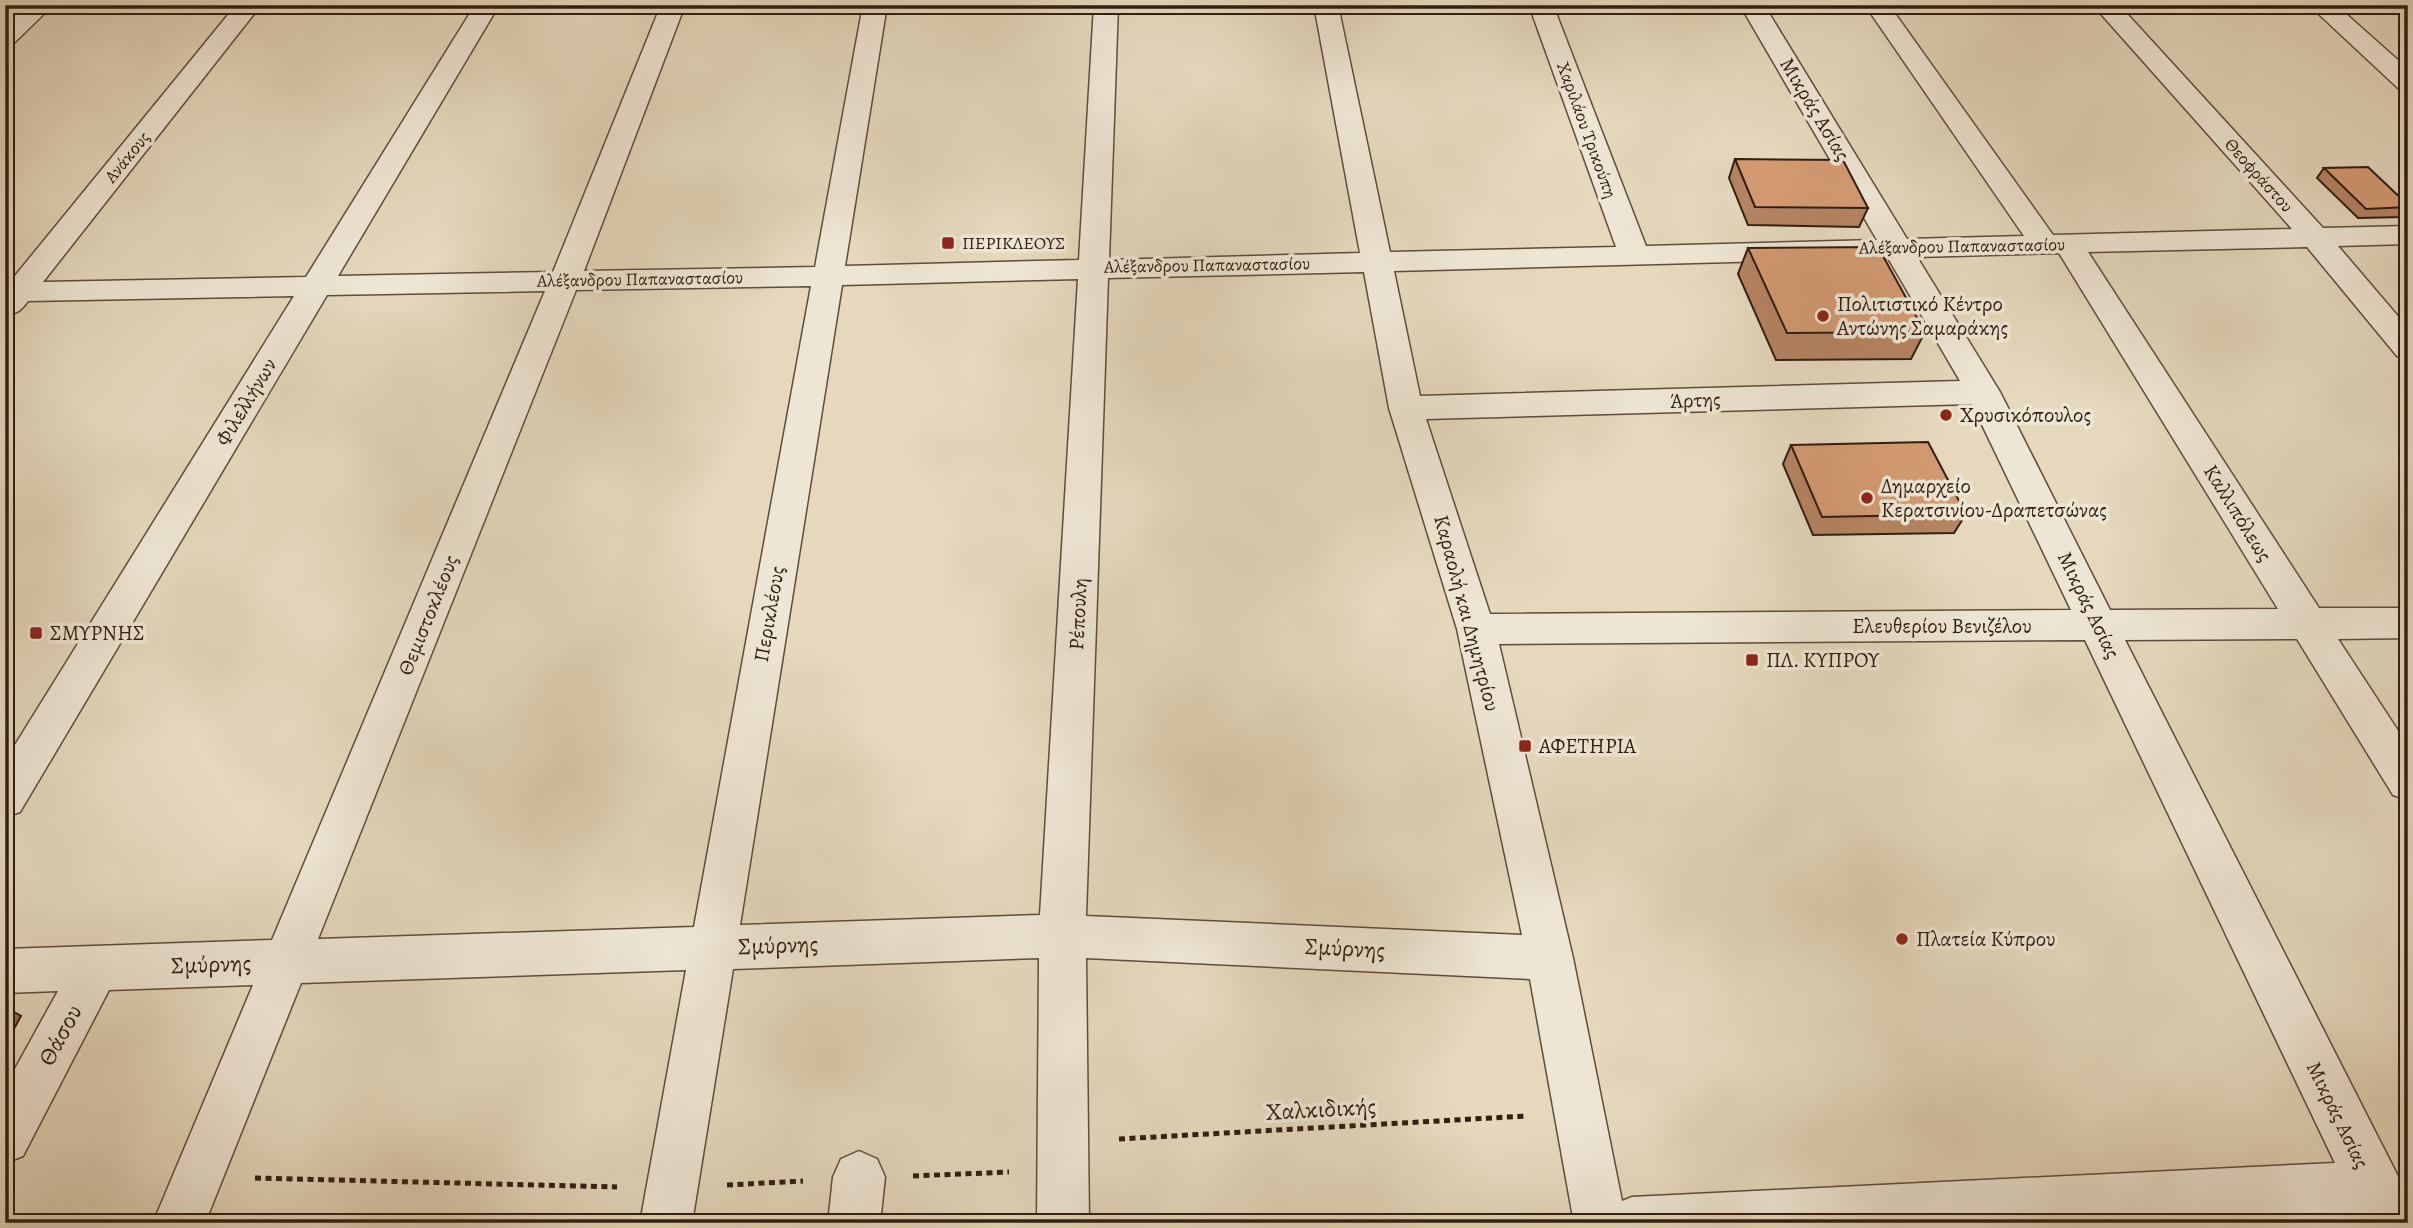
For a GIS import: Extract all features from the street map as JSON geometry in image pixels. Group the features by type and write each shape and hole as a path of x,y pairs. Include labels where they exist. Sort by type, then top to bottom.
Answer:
{"street":[{"path":"5,38 41,5"},
{"name":"Ανάκους","path":"10,297 249,5"},
{"name":"Φιλελλήνων","path":"5,799 487,5"},
{"name":"Θεμιστοκλέους","path":"172,1222 287,962 565,280 673,5"},
{"name":"Περικλέους","path":"666,1223 711,947 875,5"},
{"name":"Ρέπουλη","path":"1063,1223 1065,1143 1062,936 1106,5"},
{"name":"Καραολή και Δημητρίου","path":"1326,5 1379,261 1406,408 1476,629 1550,958 1600,1223"},
{"name":"Χαριλάου Τρικούπη","path":"1541,5 1634,255"},
{"name":"Μικράς Ασίας","path":"1752,5 1983,392 2384,1205"},
{"name":"Καλλιπόλεως","path":"1877,5 2056,244 2308,624 2408,782"},
{"name":"Θεοφράστου","path":"2105,5 2315,237 2408,349"},
{"path":"2321,5 2408,83"},
{"name":"Αλέξανδρου Παπαναστασίου","path":"10,297 317,286 2408,235"},
{"name":"Άρτης","path":"1406,408 1983,392"},
{"name":"Ελευθερίου Βενιζέλου","path":"1476,629 2408,623"},
{"name":"Σμύρνης","path":"5,971 1062,936 1550,958"},
{"name":"Θάσου","path":"5,1138 96,968"},
{"path":"1632,1223 2384,1205"}],"path":[{"name":"Χαλκιδικής","path":"1065,1143 1580,1113"}],"building":[{"path":"1735,159 1843,160 1868,208 1755,207"},
{"path":"2368,167 2408,207 2366,209 2324,168"},
{"path":"1878,247 1925,332 1787,333 1748,248"},
{"name":"Δημαρχείο Κερατσινίου-Δραπετσώνας","path":"1928,442 1966,514 1822,517 1791,445"}],"place":[{"name":"ΠΕΡΙΚΛΕΟΥΣ","path":"948,243"},
{"name":"Πολιτιστικό Κέντρο Αντώνης Σαμαράκης","path":"1823,316"},
{"name":"Χρυσικόπουλος","path":"1946,415"},
{"name":"Δημαρχείο Κερατσινίου-Δραπετσώνας","path":"1867,498"},
{"name":"ΣΜΥΡΝΗΣ","path":"36,633"},
{"name":"ΠΛ. ΚΥΠΡΟΥ","path":"1752,660"},
{"name":"ΑΦΕΤΗΡΙΑ","path":"1525,746"},
{"name":"Πλατεία Κύπρου","path":"1902,939"}]}
